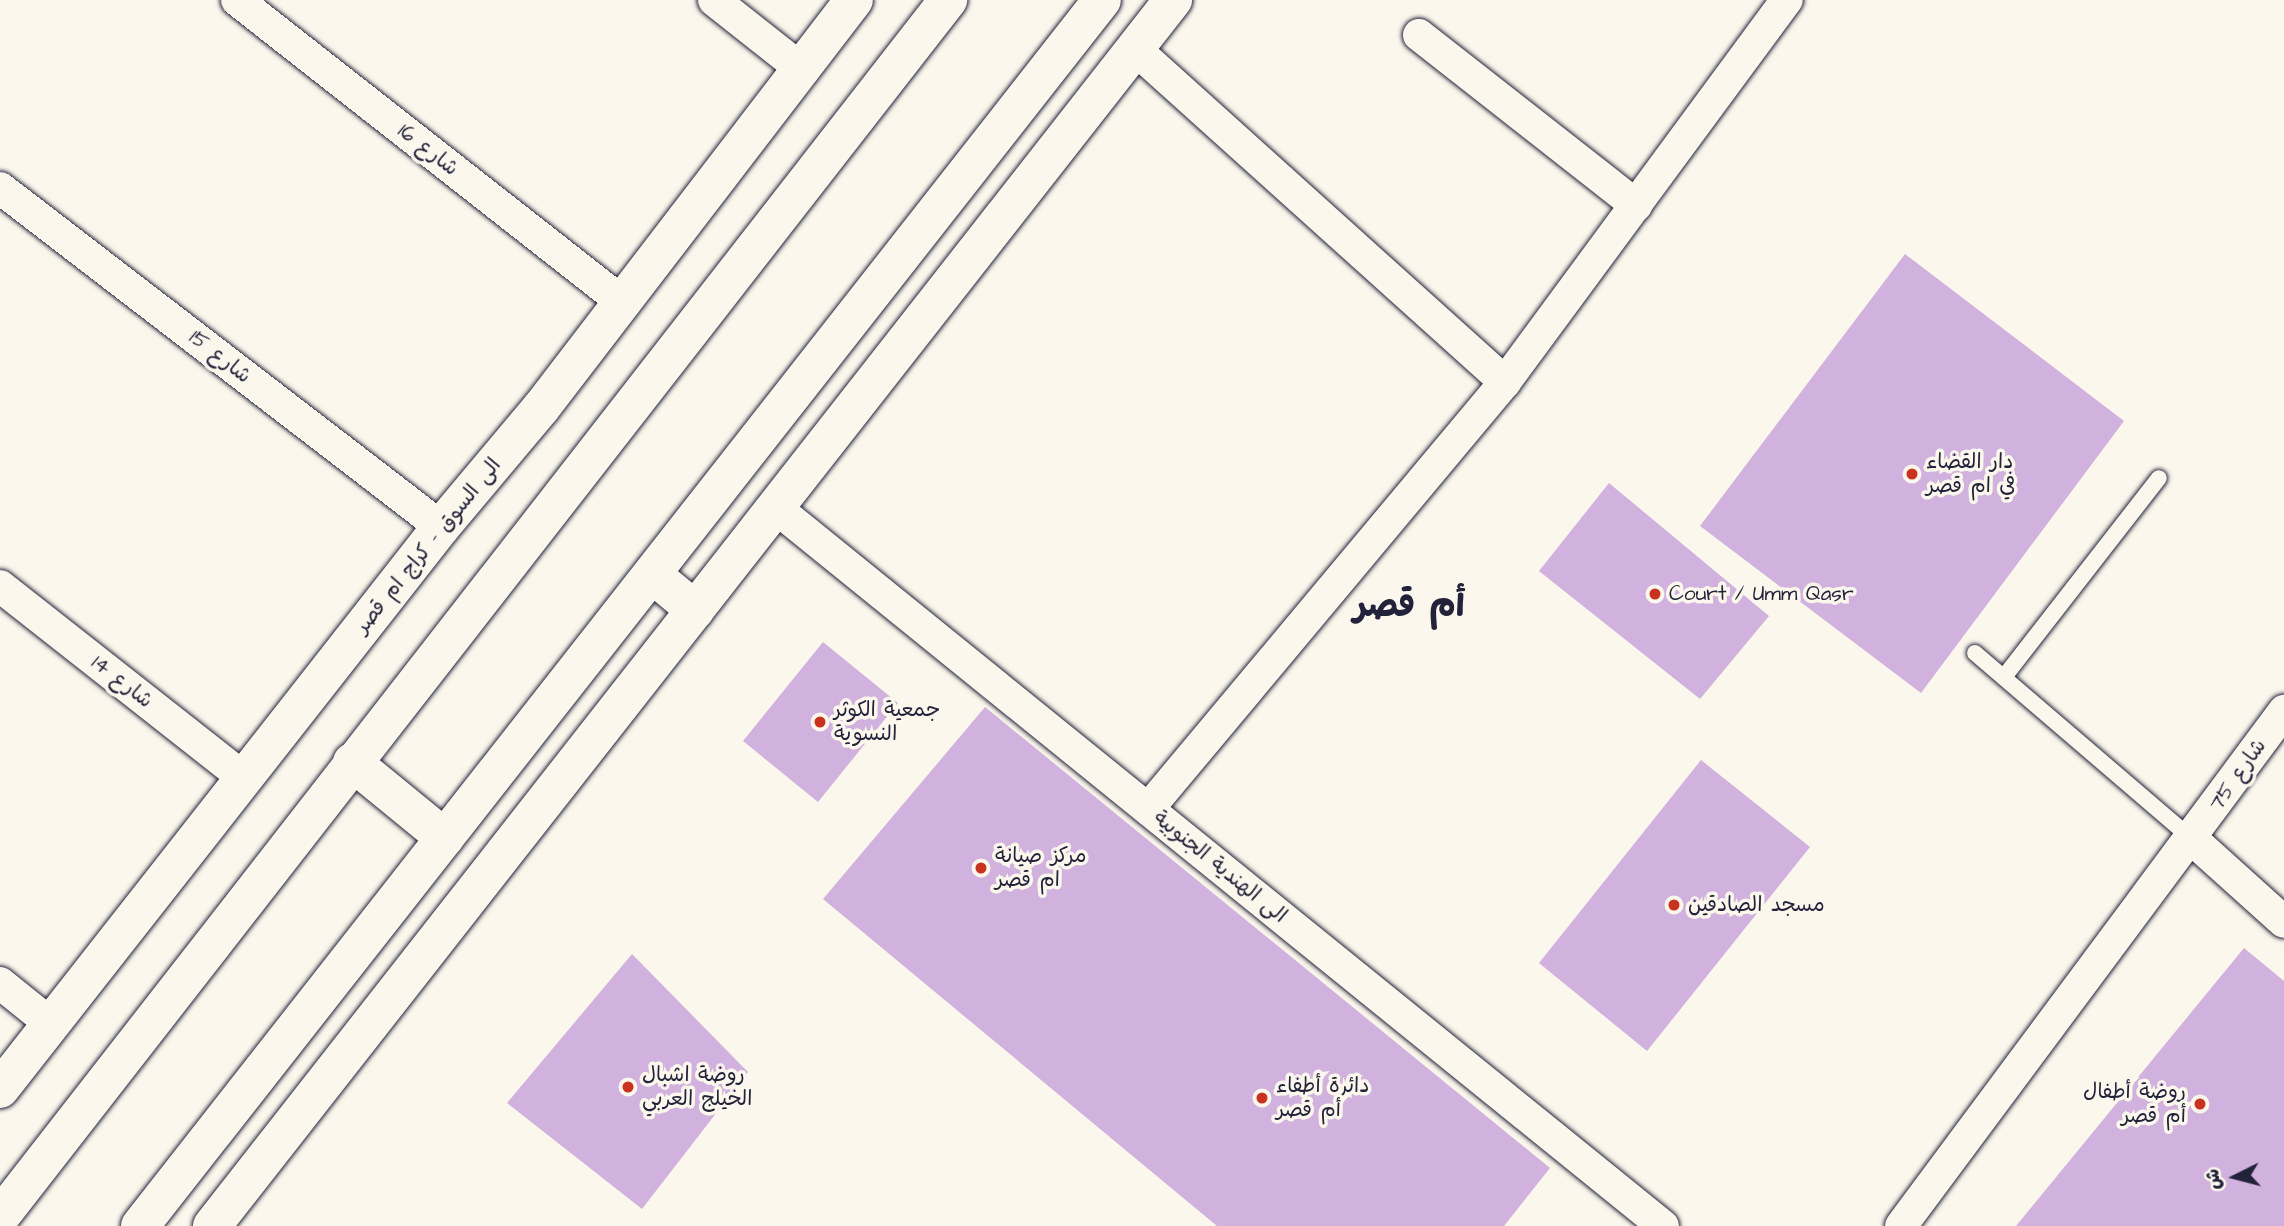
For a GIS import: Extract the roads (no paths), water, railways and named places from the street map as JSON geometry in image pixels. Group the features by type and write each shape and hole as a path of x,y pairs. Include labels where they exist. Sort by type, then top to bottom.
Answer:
{"main road":[{"name":"الى السوق - كراج ام قصر","path":"0,1089 441,527 541,408 619,299 854,0"},
{"path":"0,1217 948,0"},
{"path":"140,1226 1102,0"},
{"path":"212,1226 1173,0"},
{"path":"653,575 695,610"},
{"path":"352,762 445,838"}],"street":[{"name":"شارع 16","path":"237,0 619,299"},
{"path":"714,0 800,68"},
{"path":"1148,808 1505,382 1787,0"},
{"path":"1419,35 1636,205"},
{"path":"1135,49 1505,382"},
{"name":"شارع 15","path":"0,188 441,527"},
{"name":"الى الهندية الجنوبية","path":"776,508 1663,1226"},
{"name":"شارع 14","path":"0,586 244,778"},
{"name":"شارع 75","path":"1902,1226 2193,840 2284,711"},
{"path":"2193,840 2284,922"},
{"path":"0,983 51,1024"}],"lane":[{"path":"2004,677 2159,478"},
{"path":"1975,653 2193,840"}],"place":[{"name":"دار القضاء في ام قصر","path":"1912,474"},
{"name":"Court / Umm Qasr","path":"1655,594"},
{"name":"جمعية الكوثر النسوية","path":"820,722"},
{"name":"مركز صيانة ام قصر","path":"981,868"},
{"name":"مسجد الصادقين","path":"1674,905"},
{"name":"روضة اشبال الخيلج العربي","path":"628,1087"},
{"name":"دائرة أطفاء أم قصر","path":"1262,1098"},
{"name":"روضة أطفال أم قصر","path":"2200,1104"}],"district":[{"name":"أم قصر","path":"1409,606"}]}
